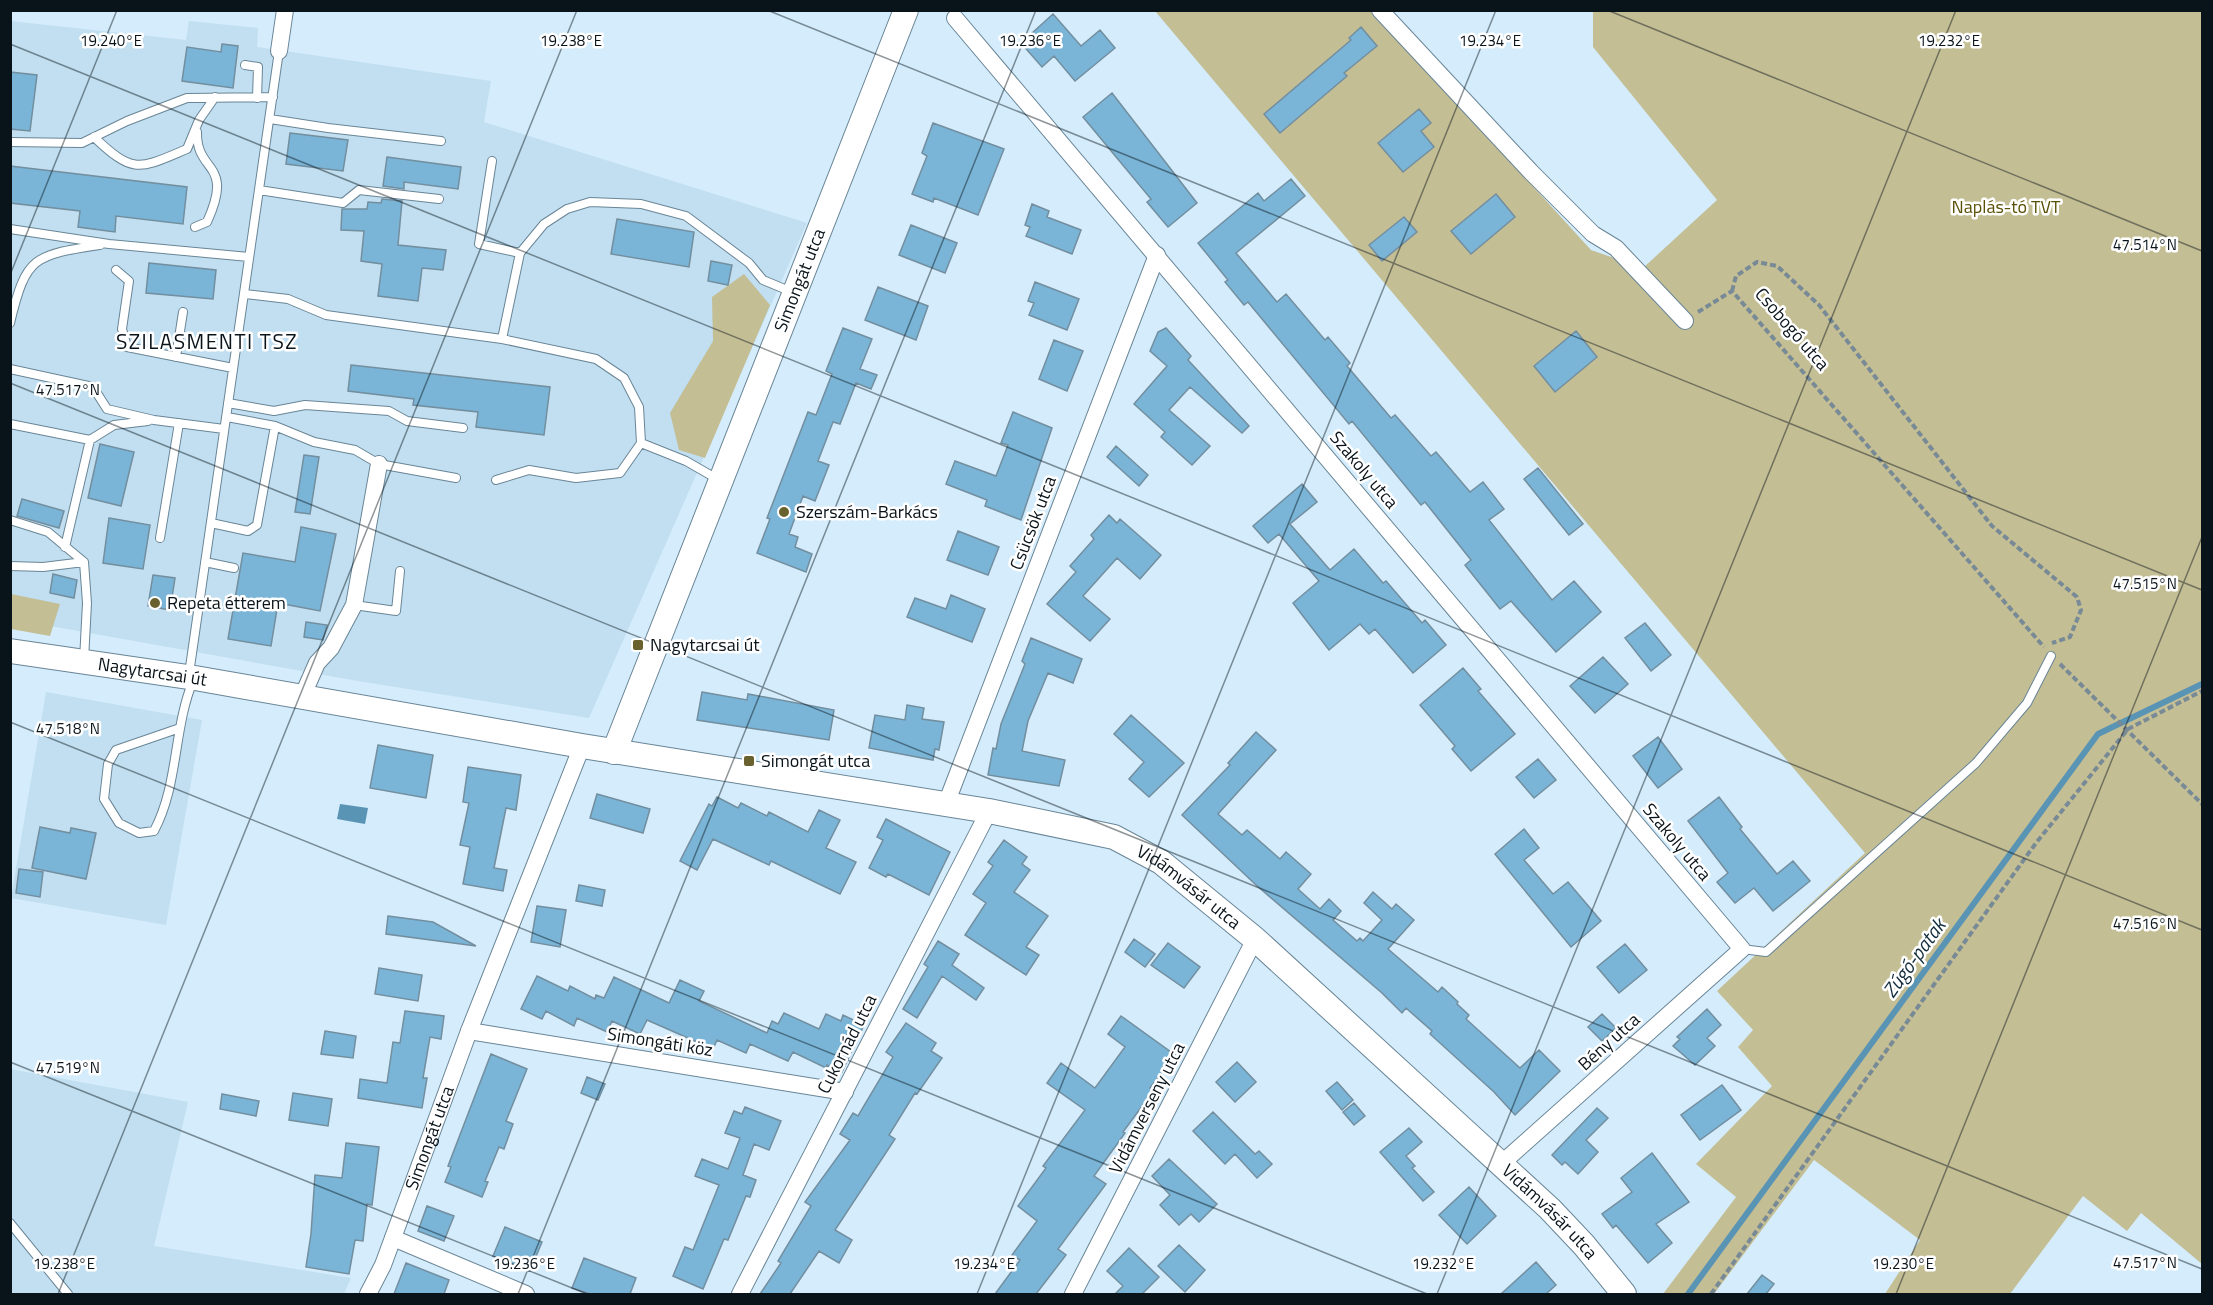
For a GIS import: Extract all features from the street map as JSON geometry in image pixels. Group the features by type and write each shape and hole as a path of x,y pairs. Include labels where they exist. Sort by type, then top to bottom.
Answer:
{"main road":[{"name":"Simongát utca","path":"614,752 906,10"},
{"name":"Nagytarcsai út","path":"10,651 84,660 614,752"},
{"name":"Vidámvásár utca","path":"614,752 989,811 1095,831 1133,844 1161,862 1255,939 1501,1164 1584,1245 1624,1294"}],"street":[{"path":"279,51 285,10"},
{"path":"1380,10 1531,172 1593,234 1616,248 1685,321"},
{"name":"Szakoly utca","path":"955,18 1742,949"},
{"name":"Csücsök utca","path":"946,804 1157,255"},
{"path":"302,697 317,663 331,648 354,605 379,464"},
{"name":"Simongát utca","path":"368,1294 393,1238 469,1030 582,746"},
{"name":"Cukornád utca","path":"740,1294 989,811"},
{"name":"Vidámverseny utca","path":"1073,1294 1255,939"},
{"name":"Bény utca","path":"1501,1164 1742,949"},
{"name":"Simongáti köz","path":"469,1030 845,1092"},
{"path":"393,1238 526,1294"}],"lane":[{"path":"180,728 116,750 108,764 104,799 119,823 139,834 154,831 162,815 191,678 205,562 279,51"},
{"path":"244,65 258,67 257,98"},
{"path":"94,137 113,155 129,165 148,165 187,149 196,126 215,97"},
{"path":"10,142 82,143 187,98 273,97"},
{"path":"270,119 328,129 441,141"},
{"path":"195,227 207,222 219,188 215,170 196,146 196,126"},
{"path":"492,161 479,244 520,253"},
{"path":"259,190 343,203 359,190 439,199"},
{"path":"502,339 520,253 544,224 567,208 590,202 641,204 686,216 749,263 763,279 795,293"},
{"path":"10,229 109,244 249,257"},
{"path":"10,323 24,274 50,253 109,244"},
{"path":"116,270 129,281 122,329 127,347 233,368"},
{"path":"245,294 288,299 326,315 502,339 596,359 624,378 639,407 641,443 620,473 576,478 529,470 496,480"},
{"path":"176,357 183,312"},
{"path":"10,369 93,387 107,409 154,420 224,429"},
{"path":"228,403 274,411 305,405 388,411 407,421 463,428"},
{"path":"227,417 275,426 314,442 355,450 379,464 456,478"},
{"path":"10,424 90,440 114,425 154,420"},
{"path":"160,538 179,423"},
{"path":"211,523 248,531 257,525 275,426"},
{"path":"65,547 90,440"},
{"path":"641,443 686,461 721,482"},
{"path":"10,520 48,532 84,562 87,603 84,660"},
{"path":"10,566 44,567 84,562"},
{"path":"205,562 234,568"},
{"path":"354,605 396,611 400,571"},
{"path":"1742,949 1766,952 1976,763 2027,702 2051,655"},
{"path":"10,1223 68,1294"}],"path":[{"path":"1732,291 1737,276 1757,262 1778,266 1819,305 1992,526 2077,597 2081,610 2070,637 2043,646"},
{"name":"Csobogó utca","path":"1685,321 1732,291 2051,655"},
{"path":"2059,663 2202,804"},
{"path":"1711,1294 2036,843 2128,729 2202,691"}],"shaded area":[{"path":"10,21 186,40 189,21 258,28 257,47 491,81 484,122 807,223 589,718 358,681 11,619"},
{"path":"46,692 202,720 166,925 11,898"},
{"path":"10,1069 188,1102 154,1246 351,1278 344,1294 11,1294"}],"green space":[{"name":"Naplás-tó TVT","path":"1155,11 1373,11 1591,250 1643,268 1717,200 1593,47 1593,11 2202,11 2202,1264 2141,1213 2127,1231 2083,1196 2010,1294 1885,1294 1920,1240 1814,1160 1714,1294 1663,1294 1736,1197 1696,1164 1772,1086 1738,1047 1753,1030 1717,991 1865,853"},
{"path":"744,274 770,305 705,458 679,450 670,413 713,341 712,297"},
{"path":"11,594 60,604 50,636 11,629"}],"water":[{"path":"340,804 368,808 365,824 337,819"}],"building":[{"path":"1053,14 1081,46 1100,30 1115,48 1075,81 1054,56 1042,67 1021,43"},
{"path":"1361,27 1377,46 1344,73 1347,76 1280,133 1264,114 1351,40 1349,38"},
{"path":"222,44 238,46 233,88 182,81 187,47 221,52"},
{"path":"10,72 37,75 30,131 10,129"},
{"path":"1112,93 1197,203 1168,227 1147,202 1151,199 1083,117"},
{"path":"1419,109 1431,123 1421,131 1434,147 1403,172 1378,143"},
{"path":"933,123 1004,149 978,215 934,198 933,202 912,194 927,156 922,153"},
{"path":"290,133 348,140 343,171 286,164"},
{"path":"387,157 461,167 458,189 404,182 404,189 383,186"},
{"path":"10,166 187,187 183,224 116,216 115,232 78,227 80,211 10,203"},
{"path":"1291,179 1305,196 1236,253 1277,302 1286,294 1325,340 1328,337 1350,363 1347,366 1391,418 1395,415 1431,456 1436,452 1470,492 1483,482 1504,509 1489,520 1552,600 1574,581 1601,612 1556,652 1511,601 1500,609 1465,565 1471,560 1425,502 1421,505 1352,421 1349,424 1248,302 1244,305 1225,282 1228,280 1198,243 1258,193 1264,201"},
{"path":"1496,194 1515,217 1471,254 1451,231"},
{"path":"382,199 402,201 398,245 446,250 443,270 422,268 418,301 378,296 382,264 361,261 364,231 341,230 342,209 367,209 368,202 381,203"},
{"path":"1032,204 1049,211 1047,217 1081,230 1072,254 1026,236 1030,227 1025,225"},
{"path":"1404,217 1417,232 1382,261 1369,245"},
{"path":"617,219 694,232 689,267 611,254"},
{"path":"911,225 957,243 945,273 899,255"},
{"path":"711,261 732,265 728,285 708,281"},
{"path":"149,263 216,270 213,299 146,293"},
{"path":"1035,282 1079,299 1067,330 1029,315 1034,303 1028,301"},
{"path":"878,287 928,306 916,340 865,320"},
{"path":"843,328 872,339 860,369 877,375 871,389 856,383 840,424 833,422 818,461 829,465 815,501 803,496 789,534 798,537 795,547 812,554 806,572 757,553 770,519 767,518 808,412 816,415 832,374 826,371"},
{"path":"1166,328 1191,356 1188,360 1249,426 1242,433 1190,387 1169,410 1210,446 1192,465 1161,437 1165,432 1134,404 1167,366 1150,351 1158,332"},
{"path":"1576,331 1597,357 1555,392 1534,366"},
{"path":"1054,340 1083,351 1067,391 1039,379"},
{"path":"351,365 550,387 544,435 476,427 478,412 413,405 414,399 348,391"},
{"path":"1013,412 1052,428 1021,520 985,506 987,500 946,484 955,461 996,476 1008,445 1001,443"},
{"path":"100,444 134,452 121,506 88,498"},
{"path":"1116,446 1148,475 1139,486 1107,457"},
{"path":"304,455 319,457 310,514 295,512"},
{"path":"1538,468 1583,524 1569,535 1524,479"},
{"path":"1302,484 1317,502 1290,524 1330,570 1354,549 1383,583 1386,581 1422,623 1425,620 1446,645 1413,673 1375,629 1369,634 1360,624 1329,650 1293,603 1319,581 1279,534 1268,543 1253,526"},
{"path":"22,499 64,511 59,528 17,516"},
{"path":"1109,515 1117,523 1120,519 1161,555 1140,579 1117,558 1083,596 1110,619 1090,641 1047,604 1076,572 1070,566 1094,539 1091,535"},
{"path":"109,518 150,525 143,569 103,563"},
{"path":"301,527 336,534 320,611 278,603 271,646 228,639 243,553 295,562"},
{"path":"958,531 999,547 988,575 947,560"},
{"path":"53,574 77,580 74,598 50,593"},
{"path":"153,575 175,578 170,610 148,606"},
{"path":"951,595 985,609 972,642 907,617 915,598 946,609"},
{"path":"306,622 327,625 323,640 304,637"},
{"path":"1645,623 1671,655 1651,671 1625,638"},
{"path":"1031,638 1082,659 1073,683 1048,673 1028,721 1022,751 1065,760 1059,786 988,775 993,748 996,749 1001,724 1025,664 1022,661"},
{"path":"1603,657 1628,684 1595,713 1570,686"},
{"path":"1463,668 1481,689 1478,691 1515,734 1471,771 1452,749 1455,746 1420,705"},
{"path":"702,692 747,700 748,694 834,710 829,740 697,720"},
{"path":"907,705 924,708 922,719 944,722 939,750 935,749 933,760 869,748 875,715 905,720"},
{"path":"1131,715 1184,763 1149,797 1129,779 1144,762 1114,734"},
{"path":"1256,732 1276,750 1218,814 1242,835 1247,830 1280,859 1286,852 1311,874 1298,889 1320,909 1329,899 1341,911 1333,920 1357,941 1360,938 1363,941 1382,920 1364,903 1373,892 1392,909 1396,904 1414,920 1388,949 1438,992 1442,987 1469,1015 1466,1019 1520,1068 1539,1050 1560,1071 1515,1115 1494,1092 1430,1034 1432,1031 1406,1008 1402,1013 1382,993 1256,885 1182,815 1230,765 1228,763"},
{"path":"1658,737 1682,769 1658,788 1633,756"},
{"path":"378,745 433,755 426,798 370,788"},
{"path":"1538,759 1556,780 1534,798 1516,777"},
{"path":"468,767 521,775 516,810 506,808 494,868 507,870 503,891 463,884 470,847 460,845 469,803 463,802"},
{"path":"597,794 650,809 643,833 590,818"},
{"path":"717,797 738,808 741,803 767,816 769,812 808,832 819,810 840,820 826,848 856,862 840,894 771,861 769,865 713,839 697,870 680,861 709,804 712,806"},
{"path":"1719,797 1742,827 1740,829 1777,874 1793,861 1810,881 1773,911 1754,888 1735,903 1717,882 1728,873 1688,821"},
{"path":"886,819 950,852 929,895 888,874 886,877 869,868 883,840 877,837"},
{"path":"40,827 70,833 71,828 96,833 86,879 32,868"},
{"path":"1524,829 1539,848 1524,860 1553,894 1568,882 1601,921 1571,947 1495,854"},
{"path":"1004,840 1027,857 1022,864 1030,870 1014,892 1048,916 1026,947 1039,955 1026,975 965,935 986,903 973,894 993,866 988,862"},
{"path":"19,869 43,872 40,897 16,893"},
{"path":"579,885 605,890 602,906 576,901"},
{"path":"537,906 566,910 560,947 531,942"},
{"path":"388,916 433,922 476,946 386,934"},
{"path":"1134,939 1155,954 1145,967 1125,952"},
{"path":"938,941 959,954 952,965 984,988 976,1000 942,976 917,1018 903,1009 928,967 924,964"},
{"path":"1168,943 1200,967 1184,988 1151,965"},
{"path":"1625,944 1647,970 1619,993 1597,967"},
{"path":"379,968 422,975 418,1001 375,994"},
{"path":"537,976 568,991 570,986 595,999 596,995 604,998 614,977 669,1003 680,980 704,991 699,1001 767,1033 772,1021 778,1024 784,1013 819,1029 826,1014 841,1021 843,1015 864,1025 842,1072 827,1065 826,1068 793,1052 788,1061 750,1044 746,1053 717,1040 713,1049 647,1020 640,1034 612,1021 607,1032 577,1018 574,1026 546,1011 542,1019 521,1009"},
{"path":"1707,1009 1721,1025 1707,1038 1715,1046 1695,1065 1673,1046 1680,1039 1677,1037"},
{"path":"405,1011 444,1016 441,1039 430,1037 423,1078 427,1078 422,1108 358,1098 360,1079 387,1083 393,1042 400,1043"},
{"path":"1602,1014 1616,1028 1602,1041 1588,1027"},
{"path":"1121,1016 1175,1055 1150,1088 1154,1090 1094,1176 1106,1184 1058,1249 1066,1255 1036,1294 995,1294 1020,1260 1012,1255 1037,1221 1018,1206 1046,1168 1043,1166 1085,1110 1047,1083 1061,1063 1095,1088 1125,1047 1108,1034"},
{"path":"906,1023 936,1043 931,1051 942,1058 917,1094 915,1093 889,1135 895,1139 835,1230 852,1240 839,1263 819,1251 790,1294 760,1294 781,1263 778,1261 811,1206 805,1202 850,1140 840,1134 853,1113 858,1116 893,1057 886,1052"},
{"path":"325,1031 356,1036 353,1058 321,1054"},
{"path":"491,1054 527,1069 506,1121 513,1124 504,1149 499,1147 485,1181 488,1182 482,1197 445,1182 451,1167 448,1166"},
{"path":"1237,1062 1256,1082 1235,1102 1216,1082"},
{"path":"587,1077 605,1084 598,1100 581,1093"},
{"path":"1337,1082 1353,1100 1342,1110 1326,1091"},
{"path":"1722,1085 1741,1110 1700,1140 1681,1115"},
{"path":"293,1093 332,1099 328,1126 289,1120"},
{"path":"222,1094 259,1101 256,1116 220,1109"},
{"path":"1354,1103 1365,1116 1354,1125 1343,1112"},
{"path":"745,1107 781,1121 769,1150 754,1144 743,1175 756,1180 750,1197 746,1196 728,1240 724,1239 703,1289 673,1276 685,1247 693,1250 719,1185 695,1176 702,1159 728,1169 740,1138 725,1133 734,1111 742,1114"},
{"path":"1597,1108 1608,1118 1586,1140 1598,1152 1578,1174 1565,1162 1562,1165 1552,1155"},
{"path":"1213,1112 1255,1154 1259,1151 1272,1164 1257,1178 1235,1154 1225,1164 1193,1131"},
{"path":"1409,1128 1422,1142 1406,1156 1415,1166 1412,1168 1434,1192 1423,1201 1380,1152"},
{"path":"346,1143 379,1147 372,1205 367,1204 363,1241 355,1240 349,1274 306,1267 315,1175 342,1178"},
{"path":"1652,1153 1689,1202 1656,1224 1672,1243 1648,1263 1616,1225 1613,1228 1602,1214 1632,1192 1621,1178"},
{"path":"1169,1159 1217,1204 1199,1222 1191,1214 1179,1225 1160,1205 1170,1195 1152,1176"},
{"path":"1469,1187 1496,1216 1467,1244 1439,1215"},
{"path":"427,1206 454,1216 444,1241 418,1231"},
{"path":"505,1227 542,1242 530,1271 493,1256"},
{"path":"1179,1245 1205,1270 1185,1292 1158,1266"},
{"path":"1129,1248 1159,1277 1142,1294 1115,1294 1123,1286 1107,1271"},
{"path":"584,1258 636,1278 630,1294 590,1294 572,1288"},
{"path":"1536,1262 1556,1285 1546,1294 1501,1294"},
{"path":"406,1263 449,1280 444,1294 394,1294"},
{"path":"1762,1275 1774,1284 1766,1294 1747,1294"}],"waterway":[{"name":"Zúgó-patak","path":"1688,1294 2098,734 2202,684"}],"place":[{"name":"Szerszám-Barkács","path":"784,512"},
{"name":"Repeta étterem","path":"155,603"},
{"name":"Nagytarcsai út","path":"638,645"},
{"name":"Simongát utca","path":"749,761"}],"district":[{"name":"SZILASMENTI TSZ","path":"207,342"}]}
